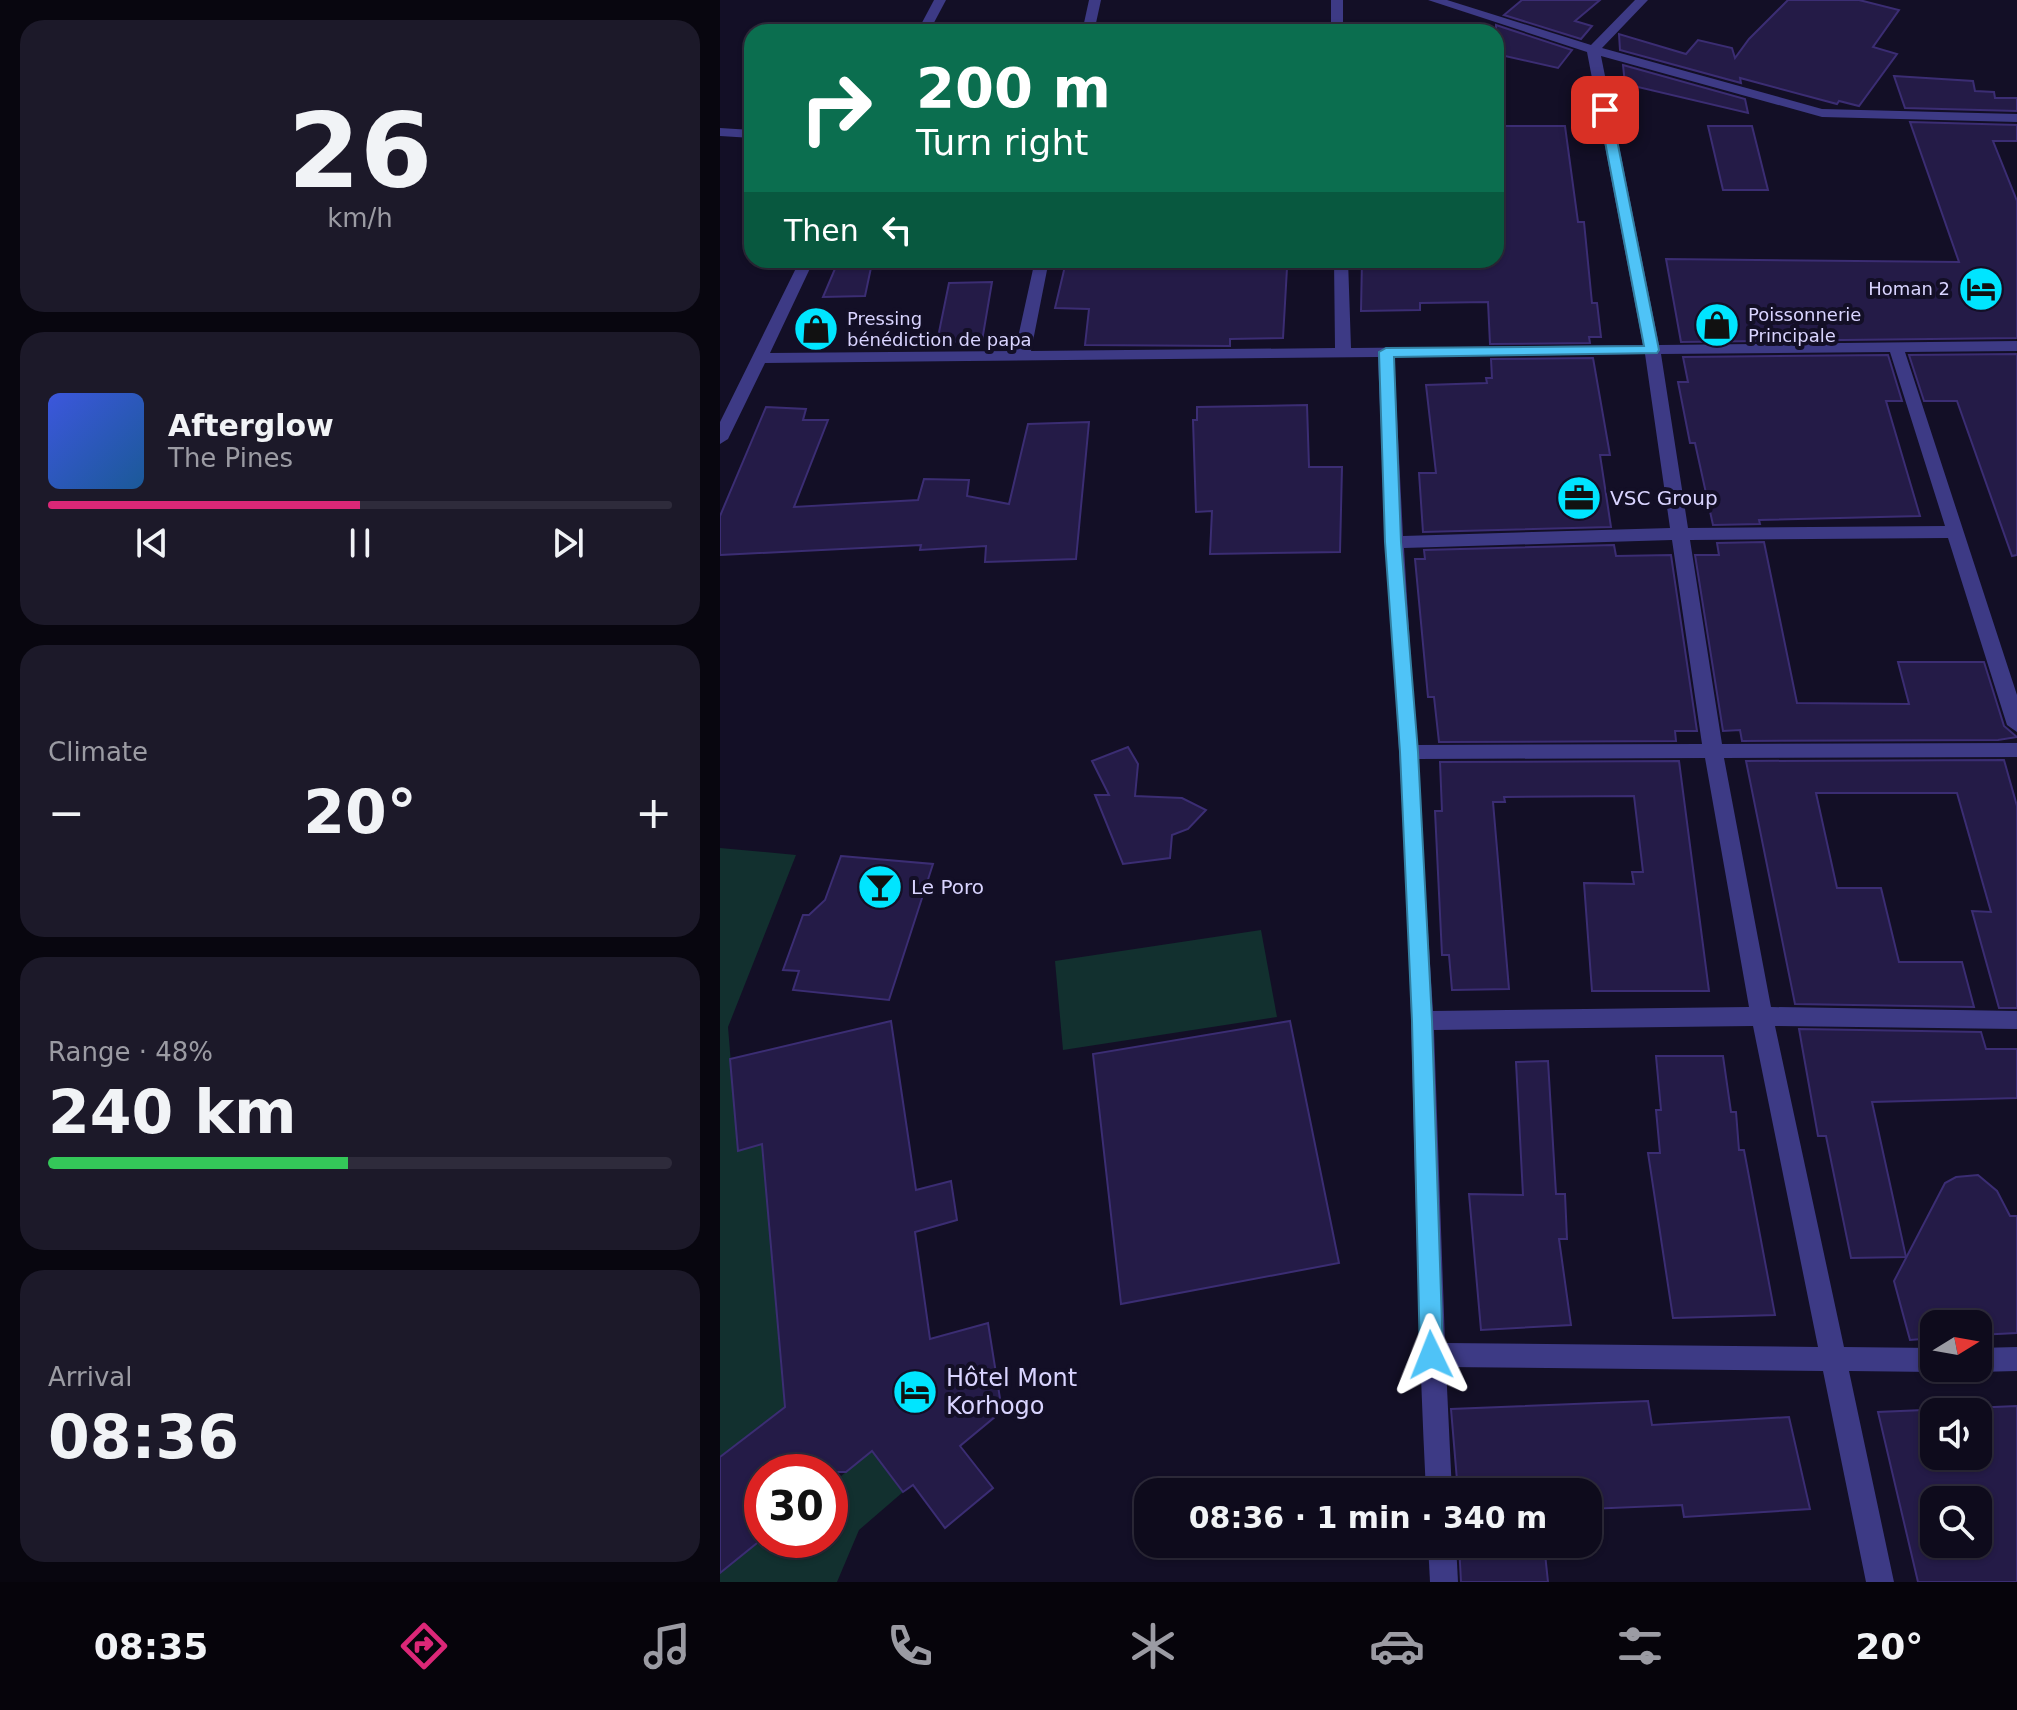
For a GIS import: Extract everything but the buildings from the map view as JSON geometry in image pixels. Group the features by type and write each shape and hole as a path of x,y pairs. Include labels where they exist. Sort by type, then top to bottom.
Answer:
{"street":[{"path":"927,24 940,0"},
{"path":"1090,24 1095,0"},
{"path":"1337,0 1337,24"},
{"path":"1434,0 1593,50 1822,113 2017,118"},
{"path":"1593,50 1642,0"},
{"path":"1593,50 1652,350 1713,750 1762,1016 1880,1582"},
{"path":"720,132 744,134"},
{"path":"720,439 803,268"},
{"path":"1022,356 1040,268"},
{"path":"1341,268 1343,353"},
{"path":"760,358 2017,346"},
{"path":"1896,347 2017,725"},
{"path":"1386,352 1393,542 1409,752 1422,1021 1431,1355 1438,1478"},
{"path":"1393,542 1679,534 1957,532"},
{"path":"1409,752 2017,750"},
{"path":"1422,1021 1762,1016 2017,1020"},
{"path":"1431,1355 1920,1360"},
{"path":"1992,1360 2017,1359"},
{"path":"1443,1558 1444,1582"}],"green space":[{"path":"720,848 796,855 728,1027 738,1150 762,1144 782,1379 839,1364 720,1457"},
{"path":"1261,930 1277,1017 1063,1050 1055,961"},
{"path":"872,1451 903,1492 859,1530 848,1556 848,1470"},
{"path":"744,1554 744,1558 847,1558 837,1582 720,1582 720,1573"}],"place":[{"name":"Homan 2","path":"1981,289"},
{"name":"Poissonnerie Principale","path":"1717,325"},
{"name":"Pressing bénédiction de papa","path":"816,329"},
{"name":"VSC Group","path":"1579,498"},
{"name":"Le Poro","path":"880,887"},
{"name":"Hôtel Mont Korhogo","path":"915,1392"}],"route":[{"path":"1431,1355 1422,1021 1409,752 1393,542 1386,352 1652,350 1605,110"}]}
